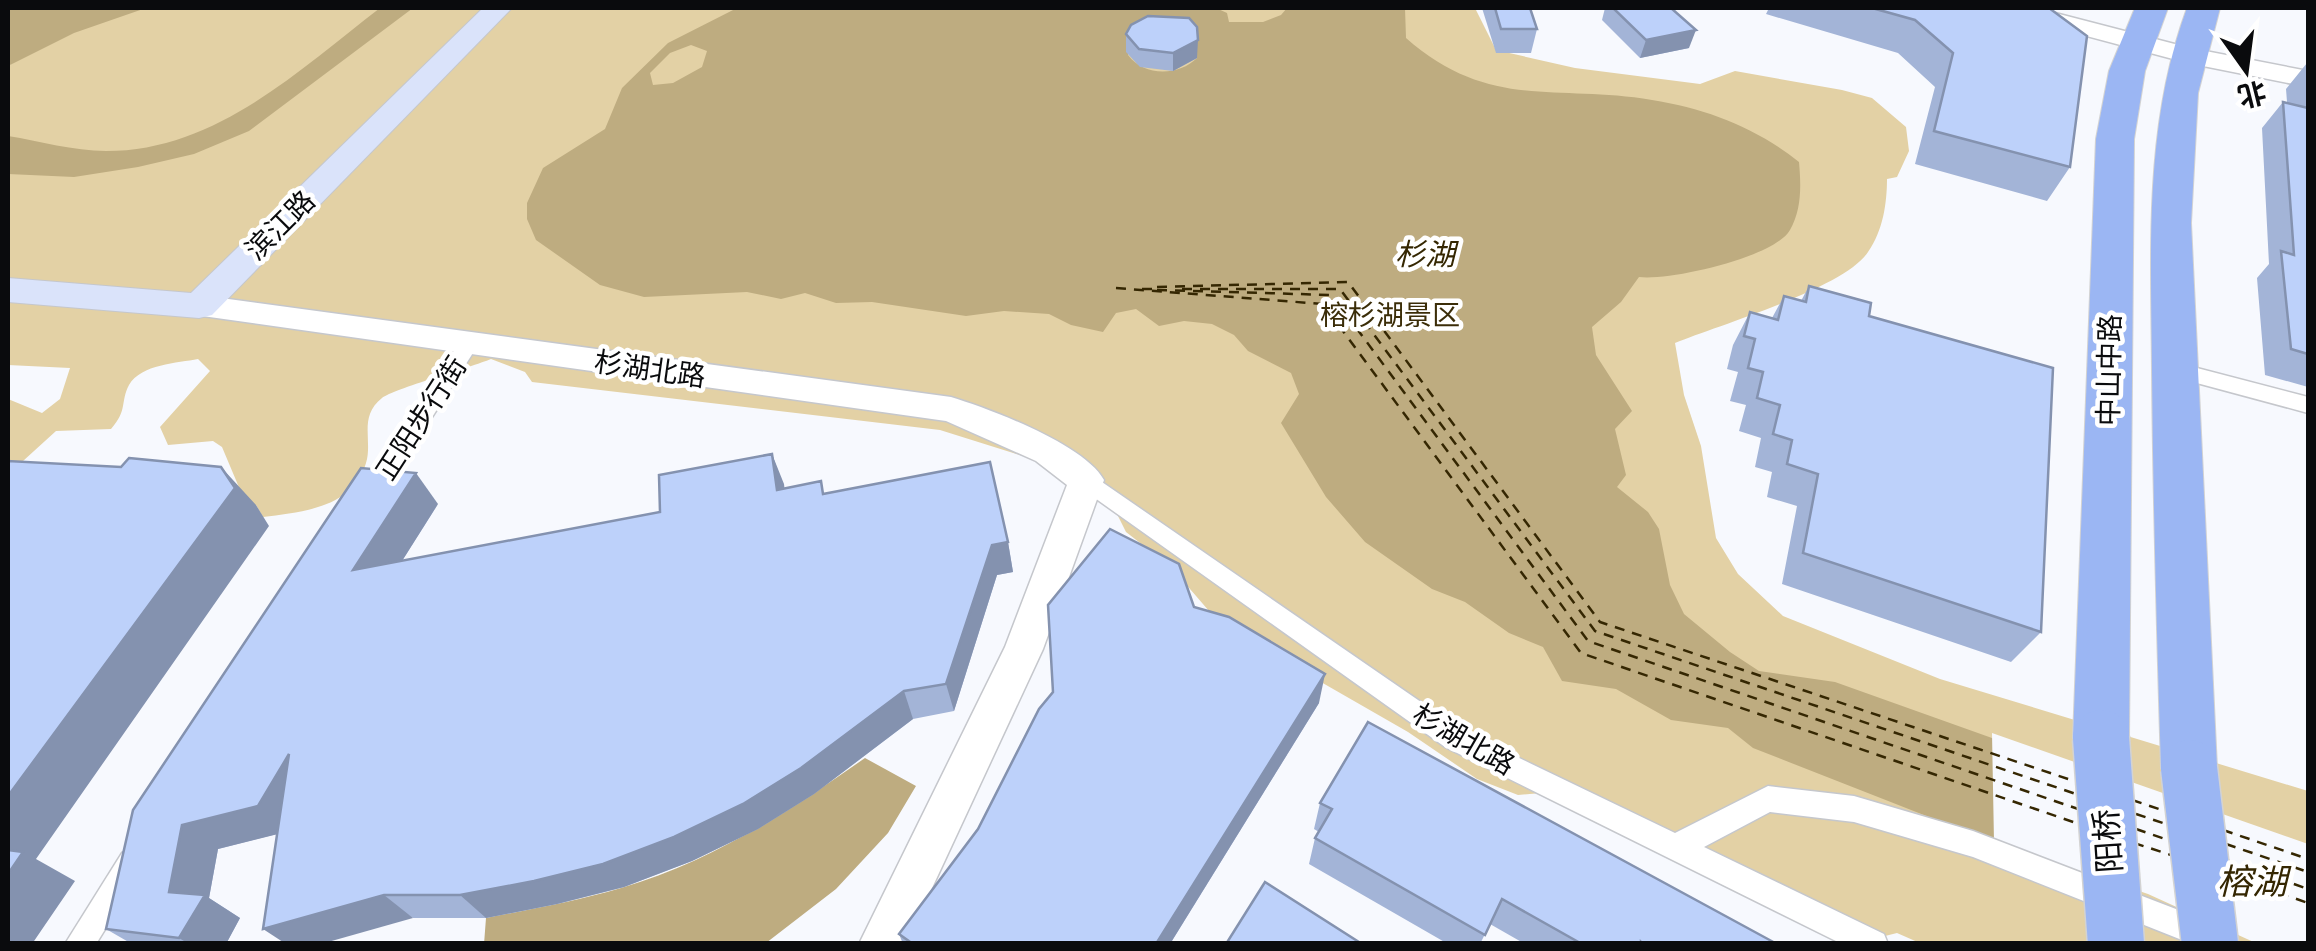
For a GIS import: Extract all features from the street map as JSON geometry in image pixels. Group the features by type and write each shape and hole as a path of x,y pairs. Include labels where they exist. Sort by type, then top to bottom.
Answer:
{"highway":[{"path":"2203,8 2179,85 2172,153 2174,370 2189,768 2210,944"},
{"name":"中山中路","path":"2100,738 2115,139 2127,72 2144,27"},
{"name":"阳桥","path":"2100,738 2116,944"}],"main road":[{"name":"滨江路","path":"198,306 498,8"},
{"path":"8,290 198,306"}],"street":[{"path":"2009,8 2144,27"},
{"path":"2054,8 2144,27 2190,49 2308,78"},
{"path":"2190,49 2308,67"},
{"name":"杉湖北路","path":"198,306 950,410 1032,444 1454,739 1874,944"},
{"name":"正阳步行街","path":"360,511 468,345"},
{"path":"2174,370 2308,405"},
{"path":"882,944 1024,649 1086,480"},
{"path":"1672,848 1768,799 1854,809 1973,844 2228,944"},
{"path":"80,944 144,844"}],"green space":[{"name":"榕杉湖景区","path":"96,8 1475,8 1496,50 1575,68 1700,84 1735,71 1872,98 1906,127 1909,151 1897,177 1887,179 1883,217 1868,252 1855,266 1808,292 1675,343 1684,395 1701,446 1716,538 1738,574 1783,616 1940,679 2308,791 2308,943 1922,944 1897,933 1885,936 1762,882 1577,790 1518,795 1477,779 1408,732 1255,644 1209,611 1171,567 1126,532 1094,468 1026,457 940,430 532,382 525,372 491,359 382,398 370,413 366,463 350,490 324,505 263,517 256,505 246,504 222,447 213,441 168,445 160,427 210,371 198,359 160,366 135,378 111,429 56,431 23,461 8,467 8,399 42,413 60,399 70,368 8,365 8,66"}],"water":[{"path":"8,8 146,8 74,33 8,66"},
{"path":"380,8 413,8 249,131 194,154 138,167 74,177 8,174 8,136 106,151 146,147 220,122 287,80"},
{"name":"杉湖","path":"737,8 1216,8 1227,13 1229,22 1263,22 1281,15 1287,8 1405,8 1406,38 1436,61 1466,76 1524,90 1672,104 1730,121 1765,139 1799,162 1799,205 1790,230 1780,240 1744,258 1674,275 1639,277 1621,302 1592,327 1596,355 1632,411 1615,429 1626,475 1617,487 1648,512 1659,529 1670,585 1684,614 1759,671 1835,682 2152,795 2308,943 1929,817 1753,748 1728,728 1671,720 1616,689 1562,681 1543,647 1509,633 1465,602 1432,589 1365,542 1326,497 1281,423 1299,394 1291,373 1248,351 1234,335 1212,324 1184,321 1159,326 1136,309 1116,313 1103,332 1071,325 1049,314 1004,311 966,316 872,302 836,303 805,293 781,299 747,292 644,297 600,285 536,240 527,219 527,203 543,168 605,129 622,88 668,43","holes":["691,45 707,51 702,67 673,83 653,85 650,73 670,53","1197,45 1197,58 1171,71 1143,67 1128,55 1128,49"]},
{"path":"865,758 916,786 888,833 836,889 766,943 484,944 486,918 604,893 686,864 778,816"}],"pier":[{"path":"1992,733 2308,844 2308,943 2258,944 2148,894 1994,842"}],"building":[{"path":"1495,8 1530,8 1537,29 1501,29"},
{"path":"1613,8 1671,8 1696,30 1646,40"},
{"path":"1872,8 2049,8 2087,36 2070,167 1934,131 1953,53 1915,20"},
{"path":"1148,16 1189,18 1197,27 1198,40 1173,53 1139,49 1126,34 1131,25"},
{"path":"2283,102 2308,108 2308,354 2291,349 2281,251 2294,255"},
{"path":"1809,286 1871,303 1869,316 2053,368 2041,632 1803,553 1818,474 1787,464 1792,440 1773,434 1780,405 1757,398 1763,372 1748,368 1755,339 1744,336 1750,312 1778,320 1784,296 1806,302"},
{"path":"772,454 777,490 821,481 823,494 990,462 1008,542 992,545 946,684 904,691 801,768 743,804 674,837 603,864 460,895 384,895 263,929 289,754 258,806 182,825 169,892 205,895 179,938 106,929 133,810 361,468 416,473 353,570 660,512 659,475"},
{"path":"129,458 221,467 235,488 8,796 8,461 121,467"},
{"path":"1110,529 1179,564 1194,607 1229,617 1325,674 1156,944 913,944 899,934 978,829 1039,709 1053,692 1048,605"},
{"path":"1368,722 1777,944 1582,944 1502,899 1485,935 1315,838 1332,809 1320,803"},
{"path":"8,850 23,852 8,874"},
{"path":"1265,882 1362,944 1226,944"}],"ferry route":[{"path":"1157,287 1348,282 1600,622 2077,782"},
{"path":"1116,288 1323,304 1581,653 2079,824"},
{"path":"1142,289 1159,289"},
{"path":"1182,289 1340,289 1595,631 2076,794"},
{"path":"1157,290 1332,295 1588,641 2081,810"},
{"path":"2132,800 2168,812"},
{"path":"2136,814 2166,824"},
{"path":"2136,829 2171,841"},
{"path":"2223,830 2308,859"},
{"path":"2134,843 2174,856"},
{"path":"2226,844 2308,872"},
{"path":"2226,860 2308,889"},
{"path":"2228,875 2308,903"}],"water label":[{"name":"榕湖","path":"2252,882"}]}
